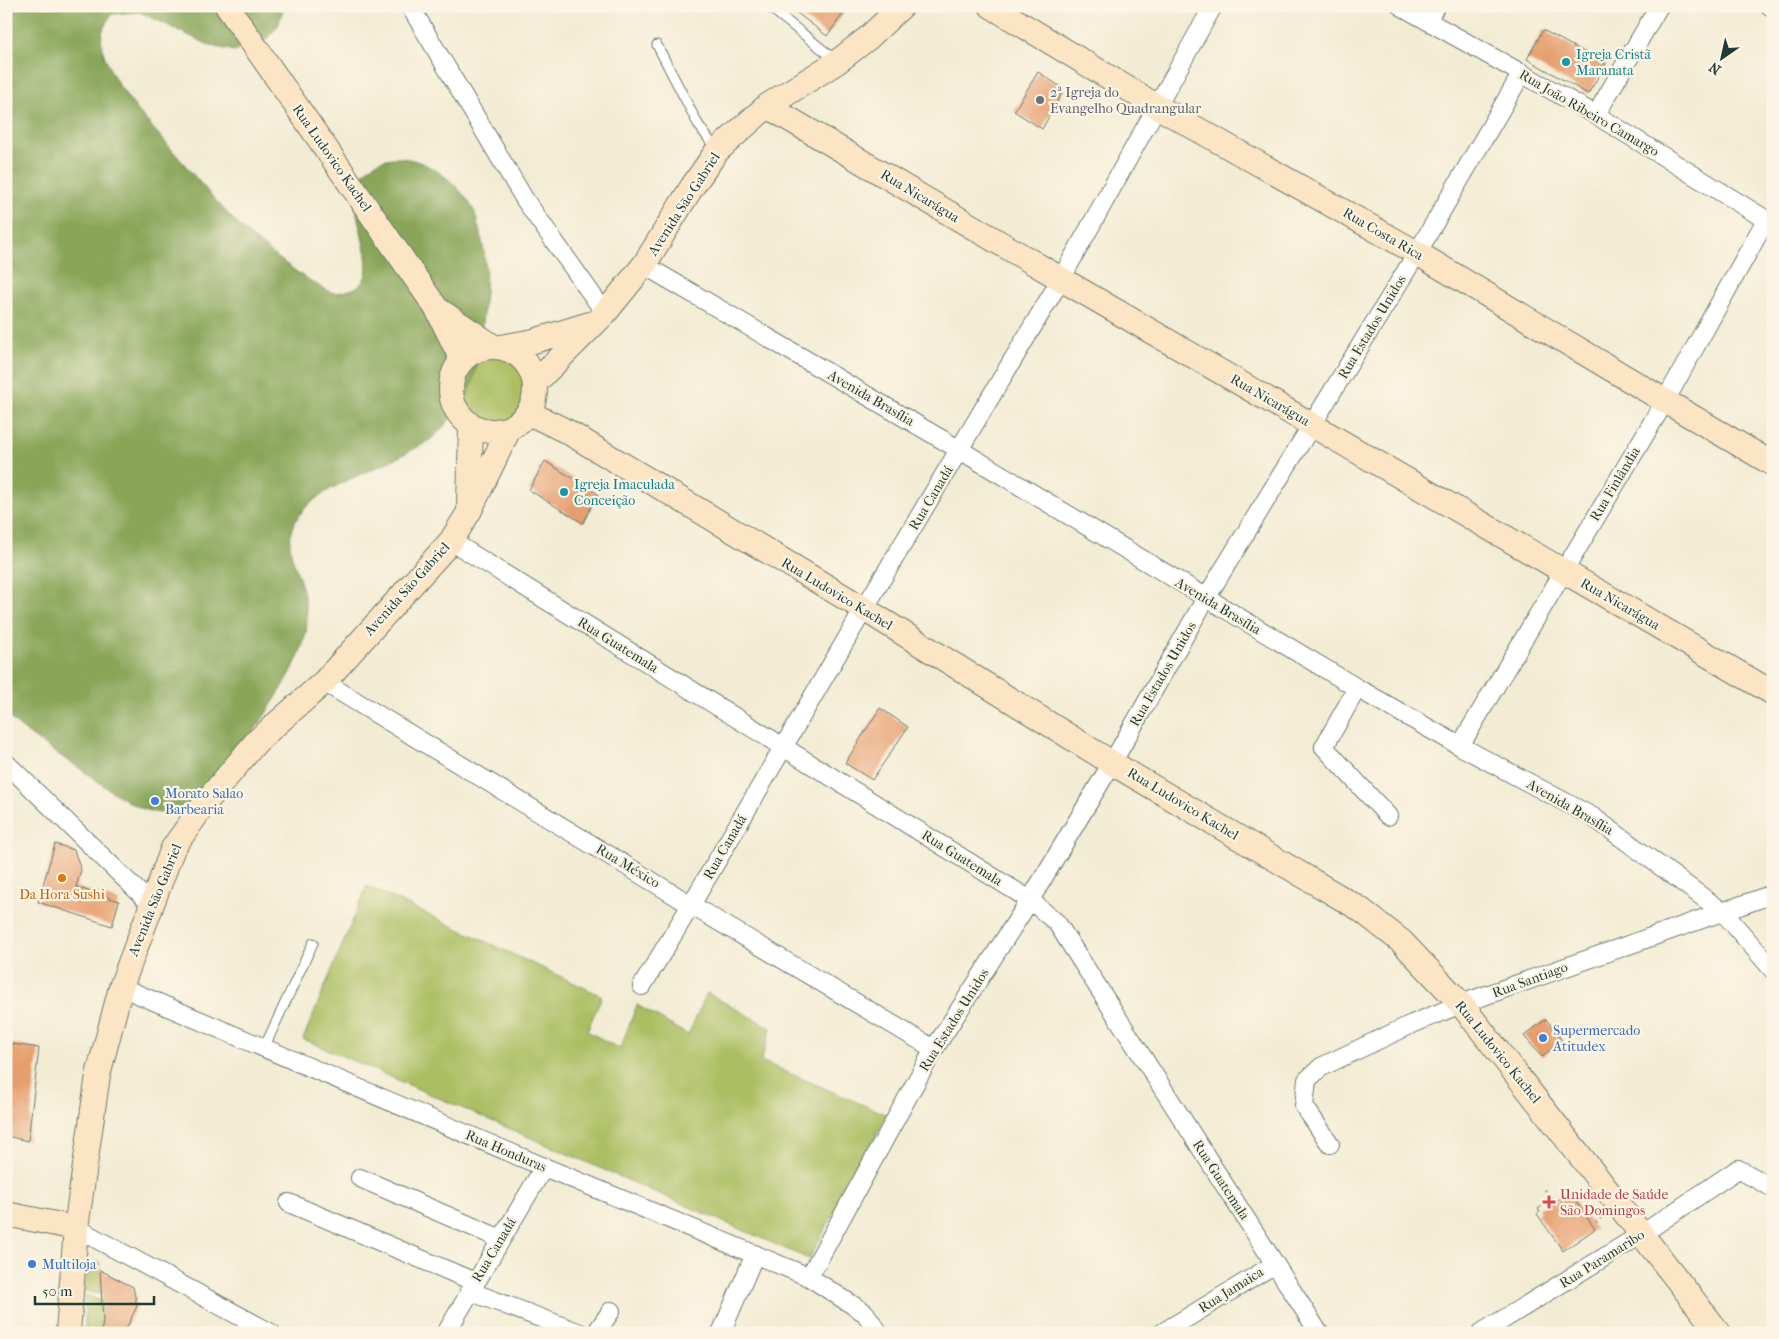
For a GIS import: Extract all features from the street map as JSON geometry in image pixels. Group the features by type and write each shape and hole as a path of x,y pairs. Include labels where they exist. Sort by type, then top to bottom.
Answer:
{"main road":[{"name":"Rua Ludovico Kachel","path":"227,6 437,309 462,360"},
{"name":"Avenida São Gabriel","path":"536,383 600,318 644,265 692,187 717,151 768,106 837,62 868,38 902,6"},
{"name":"Rua Costa Rica","path":"991,6 1158,107 1417,253 1773,464"},
{"name":"Rua Nicarágua","path":"768,106 1061,279 1773,693"},
{"name":"Rua Ludovico Kachel","path":"437,309 498,347"},
{"path":"498,347 517,354 530,367 536,383 535,398 528,413 520,422 509,428 489,431 471,425 460,415 453,402 452,380 462,360 471,352 482,348 534,341 600,318"},
{"name":"Rua Ludovico Kachel","path":"528,413 568,432 864,610 1112,763 1360,909 1402,942 1462,1004 1719,1333"},
{"name":"Avenida São Gabriel","path":"469,512 471,425"},
{"name":"Avenida São Gabriel","path":"68,1333 76,1228 98,1075 120,987 173,848 205,802 258,741 324,682 451,542 469,512 509,428"},
{"path":"6,1214 76,1228"}],"street":[{"path":"410,6 525,200 600,318"},
{"name":"Rua Canadá","path":"642,986 1061,279 1213,6"},
{"name":"Rua João Ribeiro Camargo","path":"1402,6 1432,13 1522,73 1596,115 1769,222"},
{"path":"1596,115 1659,6"},
{"name":"Rua Estados Unidos","path":"810,1277 934,1049 1030,900 1112,763 1206,598 1417,253 1522,73"},
{"name":"Rua Finlândia","path":"1460,746 1769,222"},
{"name":"Avenida Brasília","path":"644,265 960,450 1357,688 1593,817 1723,912 1773,970"},
{"name":"Rua Guatemala","path":"451,542 1030,900 1057,923 1319,1333"},
{"name":"Rua México","path":"324,682 934,1049"},
{"path":"1357,688 1324,746 1388,816"},
{"path":"6,763 151,904"},
{"name":"Rua Santiago","path":"1330,1144 1304,1106 1307,1080 1322,1067 1412,1024 1462,1004 1773,894"},
{"name":"Rua Honduras","path":"120,987 544,1167 810,1277 865,1313 880,1333"},
{"name":"Rua Canadá","path":"446,1333 544,1167"},
{"name":"Rua Paramaribo","path":"1481,1333 1642,1234 1738,1170 1773,1188"},
{"path":"360,1178 501,1239"},
{"path":"288,1203 472,1287 580,1333"},
{"path":"76,1228 271,1333"},
{"path":"721,1333 755,1254"},
{"name":"Rua Jamaica","path":"1162,1333 1275,1264"},
{"path":"596,1333 611,1311"}],"lane":[{"path":"768,6 837,62"},
{"path":"657,45 698,124 717,151"},
{"path":"264,1048 313,943"}],"path":[{"path":"1545,1190 1554,1202"}],"green space":[{"path":"6,6 284,6 278,26 263,43 235,51 211,46 140,12 112,14 103,31 101,40 103,51 115,78 132,104 206,190 250,235 301,275 325,290 334,293 350,290 362,282 367,269 357,216 356,197 359,181 370,167 384,160 399,158 414,160 444,176 457,187 475,213 481,237 485,260 485,292 480,348 476,370 467,396 449,420 429,441 330,489 310,503 299,515 292,530 290,546 304,595 307,620 306,632 297,659 277,696 233,763 203,798 194,806 182,811 154,812 134,805 40,742 6,714"},
{"path":"487,353 507,356 517,361 526,372 531,387 529,402 521,414 509,422 495,426 480,423 467,413 457,395 477,356"},
{"path":"367,886 602,996 587,1031 620,1049 637,1005 688,1035 707,993 771,1028 761,1061 887,1115 809,1259 303,1039"},
{"path":"100,1262 101,1294 84,1291 87,1265"},
{"path":"85,1295 102,1301 103,1321 101,1333 85,1333"}],"building":[{"path":"788,6 849,6 827,36"},
{"name":"Igreja Cristã Maranata","path":"1543,30 1606,64 1588,94 1527,59"},
{"name":"2ª Igreja do Evangelho Quadrangular","path":"1038,72 1064,89 1042,129 1014,111"},
{"name":"Igreja Imaculada Conceição","path":"545,461 598,494 583,523 529,490"},
{"path":"880,708 908,727 872,780 845,763"},
{"name":"Da Hora Sushi","path":"55,844 74,850 81,870 76,887 119,901 112,926 38,902"},
{"name":"Supermercado Atitudex","path":"1546,1019 1562,1040 1542,1057 1524,1036"},
{"path":"6,1043 39,1048 28,1141 6,1136"},
{"path":"1569,1192 1595,1229 1563,1251 1537,1214 1540,1212 1538,1209 1550,1200 1553,1204"},
{"path":"100,1270 133,1287 137,1306 124,1333 101,1333 103,1321"}],"place":[{"name":"Igreja Cristã Maranata","path":"1566,62"},
{"name":"2ª Igreja do Evangelho Quadrangular","path":"1040,100"},
{"name":"Igreja Imaculada Conceição","path":"564,492"},
{"name":"Morato Salao Barbearia","path":"155,801"},
{"name":"Da Hora Sushi","path":"62,878"},
{"name":"Supermercado Atitudex","path":"1543,1038"},
{"name":"Unidade de Saúde São Domingos","path":"1549,1202"},
{"name":"Multiloja","path":"32,1264"}]}
